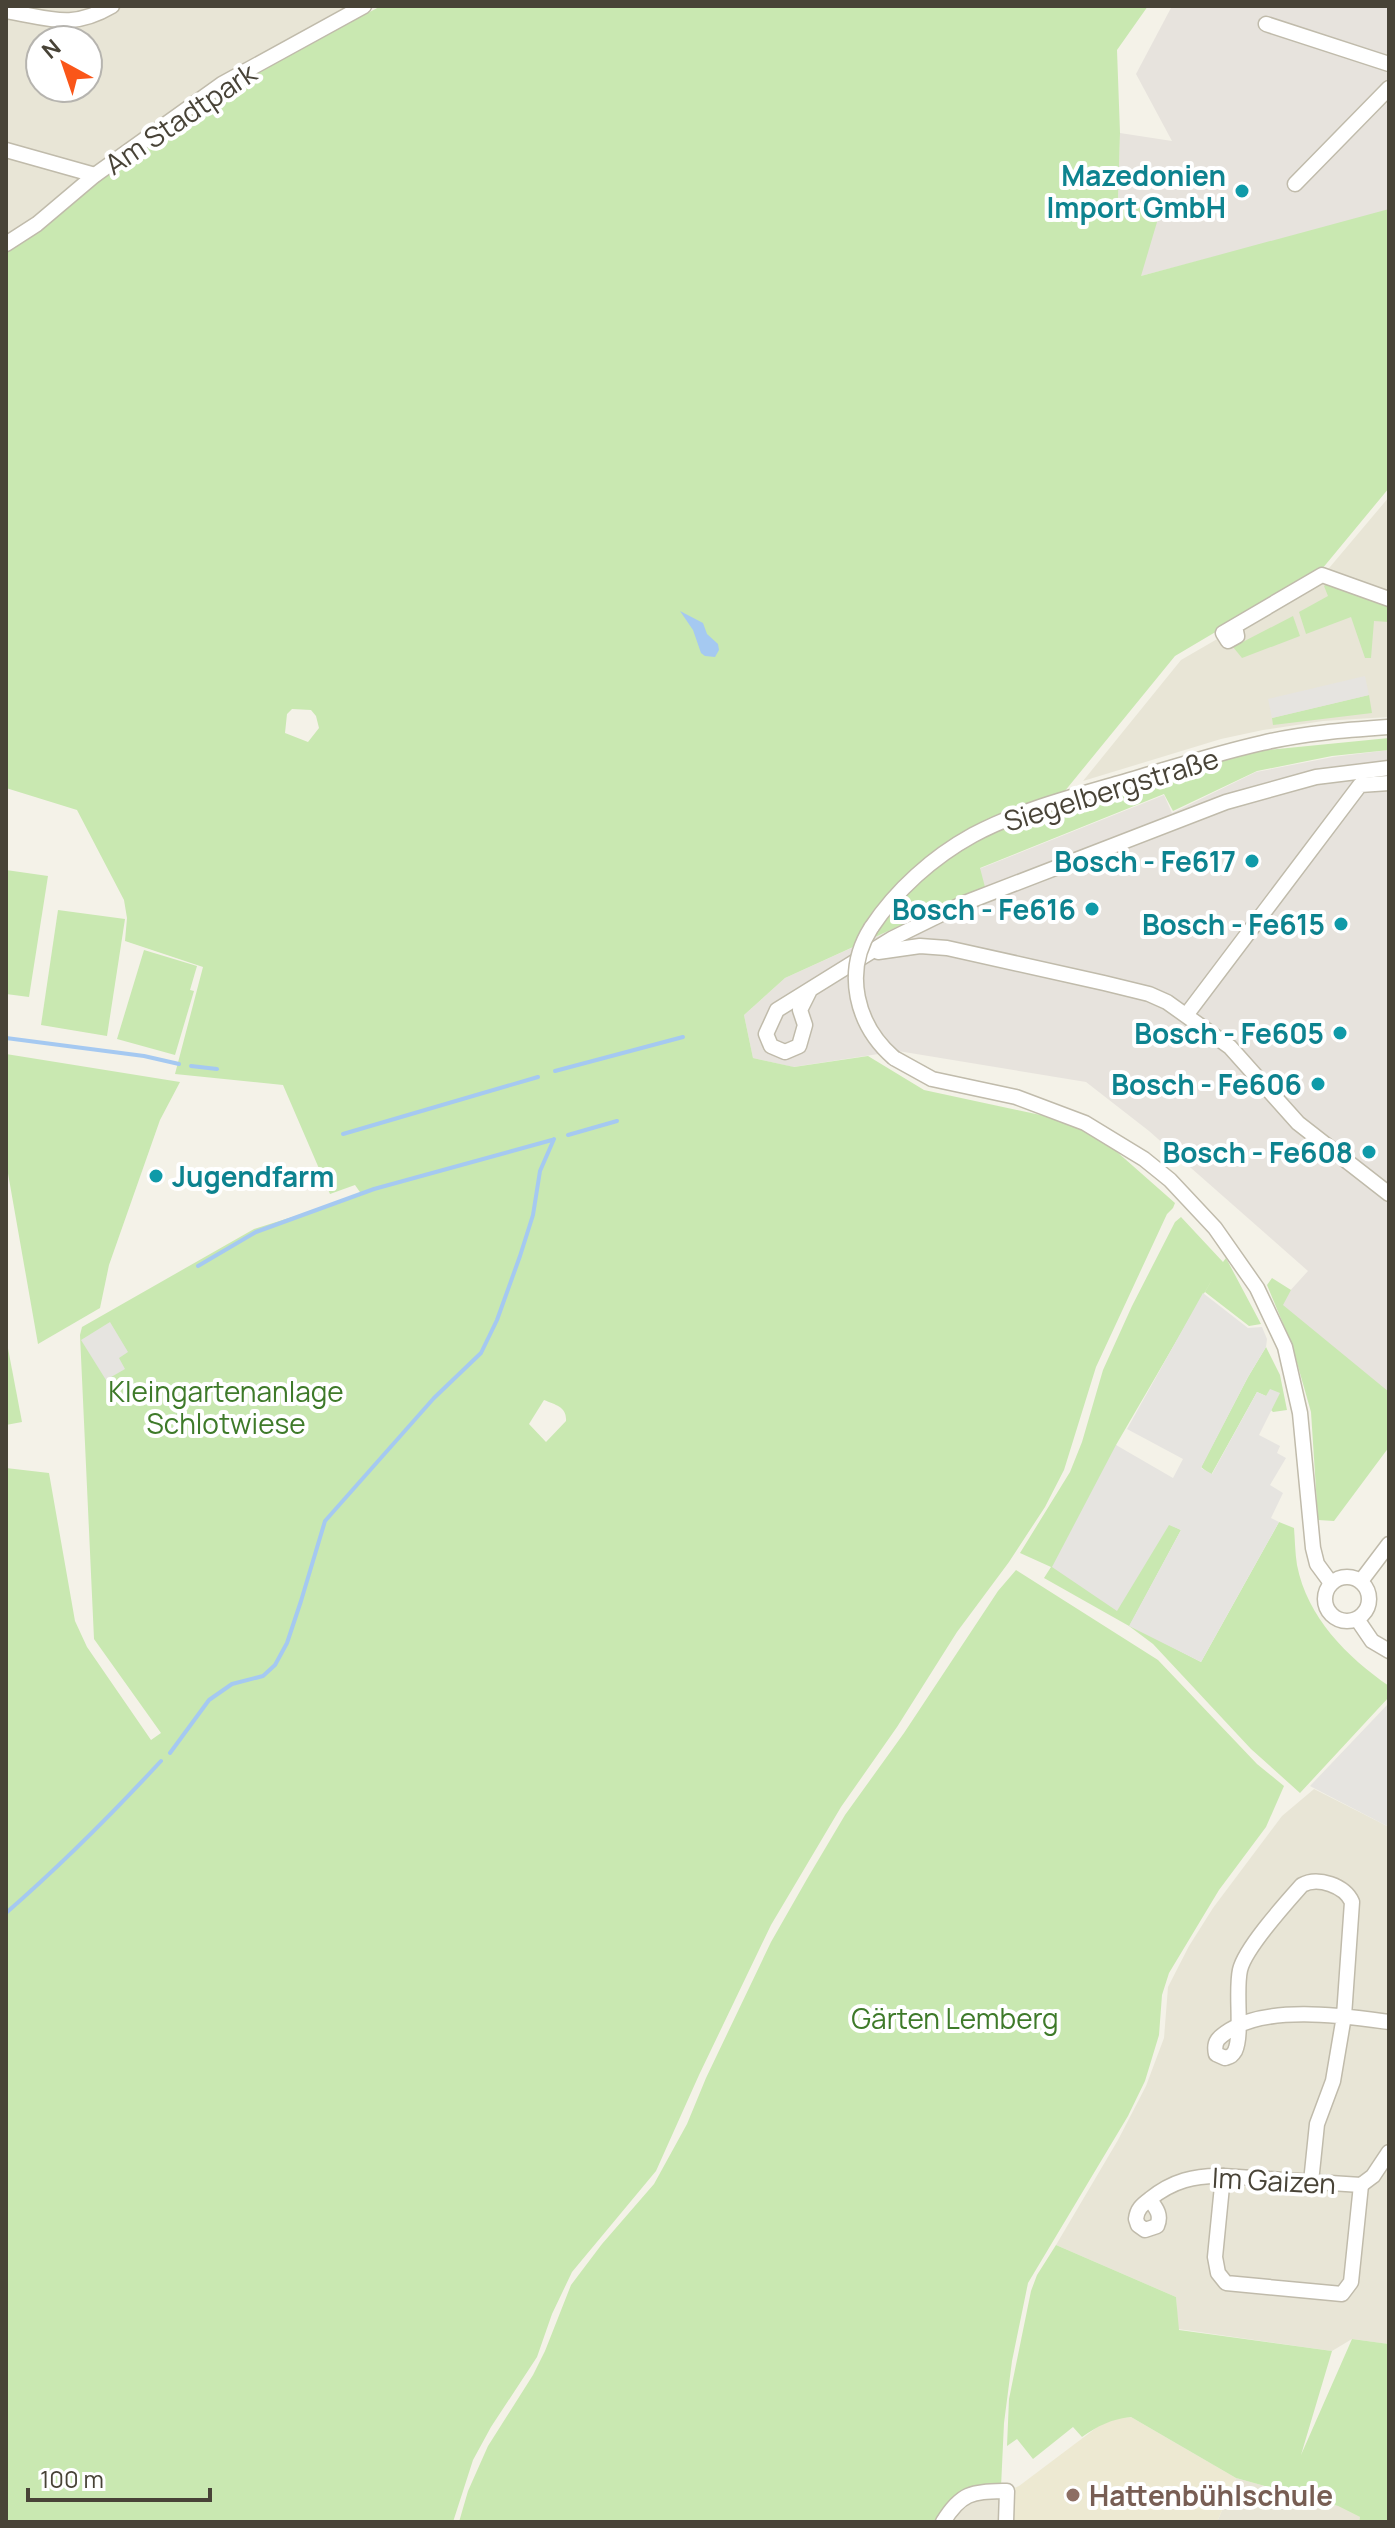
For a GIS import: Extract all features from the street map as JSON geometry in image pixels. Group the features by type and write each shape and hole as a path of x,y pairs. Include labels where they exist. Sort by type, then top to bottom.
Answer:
{"street":[{"path":"6,11 66,21 85,19 112,6"},
{"name":"Am Stadtpark","path":"6,244 37,224 95,175 222,84 355,8"},
{"path":"1266,24 1389,64"},
{"path":"1295,184 1389,88"},
{"path":"6,150 95,175"},
{"path":"1235,626 1322,575 1389,599"},
{"name":"Siegelbergstraße","path":"1331,1583 1317,1564 1313,1548 1300,1413 1285,1347 1257,1288 1215,1228 1170,1180 1144,1159 1085,1123 1016,1097 932,1079 894,1058 883,1049 861,1013 855,987 856,966 871,928 889,904 923,870 973,835 1007,819 1265,742 1389,727"},
{"path":"810,990 907,930 962,904 1226,802 1316,777 1389,768"},
{"path":"1187,1014 1360,785 1389,783"},
{"path":"870,953 920,946 947,948 1149,994 1187,1014 1230,1047 1298,1123 1389,1194"},
{"path":"1361,1581 1389,1544"},
{"path":"1346,1576 1361,1581 1370,1601 1363,1615 1341,1621 1328,1612 1325,1597 1331,1583 1346,1576"},
{"path":"1357,1619 1372,1641 1389,1651"},
{"path":"1311,2182 1317,2124 1333,2081 1344,2016 1352,1902 1346,1891 1340,1888 1313,1881 1302,1885 1247,1953 1239,1972 1239,2024 1273,2016 1344,2016 1389,2022"},
{"name":"Im Gaizen","path":"1150,2200 1183,2179 1201,2175 1361,2185 1373,2176 1389,2152"},
{"path":"1223,2176 1215,2257 1218,2273 1226,2283 1342,2294 1351,2282 1361,2185"},
{"path":"943,2522 962,2497 975,2492 1007,2491 1006,2522"}],"shaded area":[{"path":"6,6 348,6 213,80 68,187 6,239"},
{"path":"1172,6 1389,6 1389,211 1141,276 1118,199 1120,133 1172,141 1136,74"},
{"path":"1389,497 1389,717 1323,721 1263,730 1221,739 1083,781 1181,660 1319,580"},
{"path":"1365,676 1369,695 1272,718 1268,699"},
{"path":"1389,750 1389,1400 1278,1304 1308,1271 1149,1131 1086,1082 898,1051 793,1067 753,1058 744,1015 785,978 984,888 979,869 1164,795 1172,813 1256,772"},
{"path":"1203,1293 1248,1328 1262,1327 1267,1339 1266,1347 1201,1468 1212,1474 1257,1392 1266,1396 1270,1389 1280,1393 1259,1435 1280,1446 1277,1453 1286,1458 1270,1485 1283,1493 1271,1518 1279,1522 1201,1662 1129,1626 1181,1530 1169,1525 1117,1611 1052,1567 1116,1445 1173,1478 1183,1459 1127,1429"},
{"path":"110,1322 128,1352 119,1358 125,1369 106,1380 81,1340"},
{"path":"1389,1703 1389,1827 1310,1786"},
{"path":"1314,1789 1389,1827 1389,2344 1352,2339 1332,2351 1178,2329 1176,2297 1056,2245 1146,2086 1164,2038 1168,1987 1189,1946 1213,1908 1282,1816"},
{"path":"1131,2417 1236,2478 1217,2522 1006,2522 1007,2491 1019,2486 1100,2425"},
{"path":"1236,2478 1338,2506 1360,2517 1359,2522 1217,2522"},
{"path":"1007,2491 1006,2522 943,2522 953,2506"}],"green space":[{"name":"Kleingartenanlage Schlotwiese","path":"381,6 1148,6 1117,50 1120,133 1118,199 1160,212 1141,276 1389,209 1389,488 1322,569 1175,656 1051,808 1056,814 1213,762 1257,751 1389,738 1389,750 1332,756 1257,771 1173,811 1164,794 980,868 985,887 785,978 744,1015 753,1058 794,1067 868,1056 924,1090 1064,1120 1108,1144 1175,1203 1167,1214 1096,1367 1064,1470 1045,1507 957,1632 897,1727 841,1807 771,1925 656,2171 572,2272 552,2314 537,2357 473,2460 453,2522 6,2522 6,1468 49,1473 75,1621 87,1647 151,1740 161,1733 94,1639 82,1327 254,1229 362,1195 355,1185 330,1194 283,1085 175,1074 203,967 125,941 127,918 124,900 77,810 6,788 6,250 222,90","holes":["292,709 311,710 316,716 319,728 308,742 285,733 287,714","544,1400 560,1407 566,1416 566,1421 546,1442 529,1424"]},
{"path":"1329,582 1389,603 1389,622 1374,621 1371,658 1365,658 1351,617 1306,634 1299,612 1328,596 1324,586"},
{"path":"1293,616 1300,636 1242,658 1233,647"},
{"path":"1369,695 1372,713 1273,725 1272,718"},
{"path":"6,870 48,876 29,997 6,994"},
{"path":"58,910 125,919 107,1036 41,1025"},
{"path":"144,950 197,966 190,990 194,991 175,1055 117,1039"},
{"path":"6,1054 180,1082 160,1120 109,1265 100,1308 38,1344 6,1162"},
{"path":"1181,1217 1223,1262 1226,1258 1261,1324 1249,1326 1205,1292 1213,1278 1116,1445 1169,1524 1181,1530 1130,1625 1201,1662 1279,1522 1294,1528 1296,1560 1302,1584 1319,1618 1344,1649 1389,1686 1389,1697 1300,1793 1251,1749 1153,1644 1129,1626 1044,1578 1051,1567 1020,1553 1070,1472 1103,1370 1132,1306 1175,1222"},
{"path":"1272,1278 1291,1290 1283,1305 1389,1392 1389,1447 1334,1521 1318,1520 1311,1412 1292,1345 1267,1285"},
{"path":"6,1338 22,1422 6,1425"},
{"path":"1266,1347 1280,1375 1287,1410 1271,1410 1279,1393 1266,1396 1257,1392 1211,1475 1201,1467"},
{"name":"Gärten Lemberg","path":"1016,1570 1158,1660 1257,1764 1284,1786 1266,1827 1219,1890 1169,1973 1162,1995 1159,2035 1145,2081 1128,2116 1028,2283 1012,2361 1004,2423 1001,2487 985,2489 939,2522 459,2522 468,2491 488,2446 533,2375 571,2285 654,2184 687,2124 771,1942 807,1879 845,1815 904,1733 998,1591"},
{"path":"1056,2245 1176,2297 1179,2330 1332,2351 1301,2455 1352,2339 1389,2344 1389,2522 1359,2522 1360,2517 1338,2506 1236,2478 1131,2417 1117,2419 1082,2437 1073,2427 1033,2459 1017,2439 1007,2446 1009,2399 1031,2291"}],"water":[{"path":"680,611 703,623 707,634 718,644 715,657 701,653 693,630"}],"waterway":[{"path":"555,1071 683,1037"},
{"path":"6,1038 144,1056 179,1064"},
{"path":"191,1066 217,1069"},
{"path":"343,1134 538,1077"},
{"path":"568,1135 617,1121"},
{"path":"170,1753 209,1700 232,1684 263,1676 275,1665 287,1643 325,1521 434,1398 481,1353 497,1320 520,1256 533,1215 540,1171 554,1139"},
{"path":"198,1266 256,1232 374,1189 552,1140"},
{"path":"6,1913 86,1839 161,1761"}],"place":[{"name":"Mazedonien Import GmbH","path":"1242,191"},
{"name":"Bosch - Fe617","path":"1252,861"},
{"name":"Bosch - Fe616","path":"1092,909"},
{"name":"Bosch - Fe615","path":"1341,924"},
{"name":"Bosch - Fe605","path":"1340,1033"},
{"name":"Bosch - Fe606","path":"1318,1084"},
{"name":"Bosch - Fe608","path":"1369,1152"},
{"name":"Jugendfarm","path":"156,1176"},
{"name":"Hattenbühlschule","path":"1073,2495"}]}
